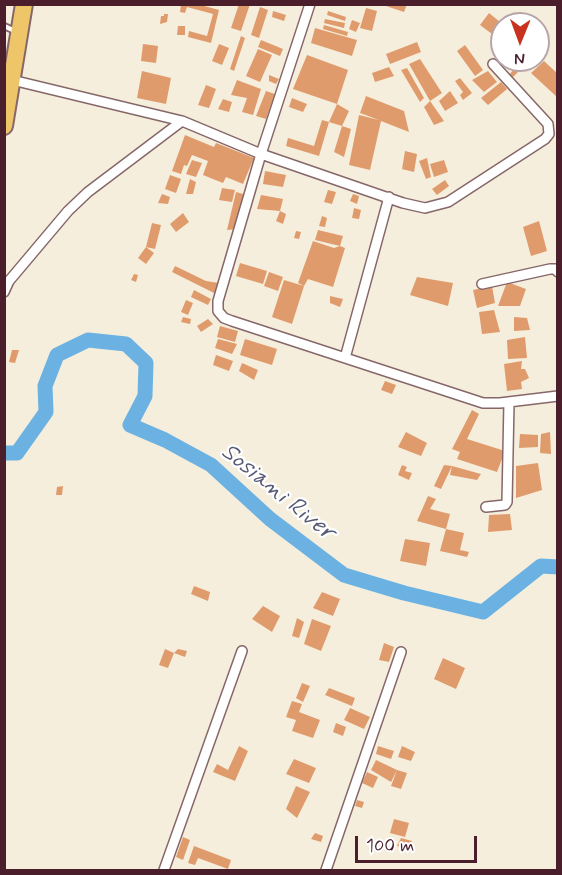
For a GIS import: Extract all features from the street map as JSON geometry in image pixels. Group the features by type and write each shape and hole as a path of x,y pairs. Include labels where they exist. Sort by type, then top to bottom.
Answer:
{"highway":[{"path":"4,126 12,80 12,30 24,4"}],"street":[{"path":"310,4 261,154 218,302 218,311 228,320 483,403 558,396"},
{"path":"12,80 182,121 261,154 425,208 448,202 545,139 549,134 548,124 500,72"},
{"path":"4,292 9,281 88,192 182,121"},
{"path":"345,358 389,197"},
{"path":"482,284 550,269 558,272"},
{"path":"486,507 505,505 507,502 509,402"},
{"path":"164,870 242,651"},
{"path":"326,870 401,652"}],"building":[{"path":"181,4 197,4 219,10 211,43 188,37 189,31 207,36 213,14 187,7 185,13 180,12"},
{"path":"239,4 250,4 241,31 231,28"},
{"path":"380,4 407,4 404,12"},
{"path":"260,7 268,10 259,38 251,35"},
{"path":"366,8 377,11 372,31 360,28"},
{"path":"273,11 286,15 284,21 272,17"},
{"path":"328,11 346,17 345,21 327,15"},
{"path":"489,13 490,14 490,32 480,25"},
{"path":"168,14 167,22 160,24 161,16"},
{"path":"325,19 345,23 344,28 324,23"},
{"path":"352,20 360,23 356,32 349,29"},
{"path":"324,25 348,32 347,36 323,29"},
{"path":"178,26 185,26 185,35 177,35"},
{"path":"315,28 357,40 352,56 311,43"},
{"path":"241,36 245,38 234,71 230,69"},
{"path":"261,40 283,49 280,56 258,47"},
{"path":"417,42 421,52 390,64 386,54"},
{"path":"143,44 158,46 156,63 141,61"},
{"path":"219,44 229,48 222,65 212,61"},
{"path":"465,45 483,70 475,76 457,51"},
{"path":"258,49 272,55 260,82 246,76"},
{"path":"307,55 348,70 337,104 293,89"},
{"path":"420,59 442,93 430,101 409,64"},
{"path":"389,67 394,76 375,82 372,73"},
{"path":"550,67 558,74 558,98 531,73 550,72"},
{"path":"407,68 424,98 420,102 401,70"},
{"path":"142,71 171,78 166,104 137,98"},
{"path":"488,71 497,82 484,92 472,80"},
{"path":"512,72 518,72 512,78 509,75"},
{"path":"269,75 279,79 276,84 269,81"},
{"path":"460,78 472,93 463,100 460,95 463,92 455,81"},
{"path":"237,80 261,89 253,115 242,112 247,98 231,95"},
{"path":"501,82 507,89 488,105 481,98"},
{"path":"206,85 216,89 209,108 198,105"},
{"path":"266,91 275,94 266,119 256,116"},
{"path":"450,91 458,103 445,111 439,101"},
{"path":"366,96 404,111 409,132 381,121 370,170 349,165 359,115 379,120 360,113"},
{"path":"292,98 307,104 303,112 289,107"},
{"path":"223,99 232,102 229,112 218,109"},
{"path":"430,101 444,121 434,125 424,107"},
{"path":"337,104 349,111 342,126 329,122"},
{"path":"322,120 329,122 319,156 286,146 288,138 314,146"},
{"path":"342,126 351,129 344,157 334,152"},
{"path":"185,135 214,147 216,143 254,158 243,184 226,177 223,183 203,175 208,161 192,155 187,166 184,165 181,174 172,171"},
{"path":"405,151 417,154 414,172 402,169"},
{"path":"427,158 431,177 426,179 419,161"},
{"path":"192,160 202,163 196,177 186,174"},
{"path":"444,160 448,172 434,177 430,164"},
{"path":"265,171 286,175 283,187 263,184"},
{"path":"170,175 181,179 176,193 165,189"},
{"path":"190,179 196,182 193,194 186,194"},
{"path":"445,180 449,186 437,195 432,189"},
{"path":"222,188 235,190 232,202 219,200"},
{"path":"328,190 336,192 332,204 324,202"},
{"path":"236,192 247,195 237,229 227,230"},
{"path":"162,194 170,197 168,204 158,203"},
{"path":"353,194 359,196 357,204 350,201"},
{"path":"261,195 283,199 280,211 257,209"},
{"path":"354,208 361,210 359,219 352,218"},
{"path":"280,211 286,214 283,224 276,221"},
{"path":"183,213 189,222 176,232 170,224"},
{"path":"322,216 327,218 325,227 319,226"},
{"path":"539,221 547,251 531,256 523,227"},
{"path":"152,223 161,225 155,249 146,247"},
{"path":"318,230 343,236 340,246 315,240"},
{"path":"296,231 301,232 299,239 294,238"},
{"path":"313,241 334,248 340,246 345,248 333,287 308,279 304,286 298,283"},
{"path":"146,247 154,253 146,264 138,258"},
{"path":"240,263 267,271 263,284 236,276"},
{"path":"175,266 206,281 219,283 216,294 172,272"},
{"path":"269,272 283,277 278,291 264,286"},
{"path":"134,274 138,275 136,282 131,280"},
{"path":"417,277 453,283 448,306 410,295"},
{"path":"284,280 304,286 292,324 272,317"},
{"path":"507,282 526,289 520,306 498,306"},
{"path":"492,286 495,303 477,308 473,290"},
{"path":"194,290 211,299 208,305 191,297"},
{"path":"330,296 343,299 340,307 330,303"},
{"path":"186,300 193,303 188,315 181,312"},
{"path":"494,310 500,332 482,334 479,312"},
{"path":"183,317 191,319 190,324 181,322"},
{"path":"514,317 527,318 530,330 514,331"},
{"path":"208,319 213,324 201,332 197,326"},
{"path":"220,326 238,331 235,342 217,337"},
{"path":"525,337 527,358 508,359 507,340"},
{"path":"218,339 237,344 232,354 215,348"},
{"path":"245,339 277,349 272,365 240,355"},
{"path":"12,350 19,350 15,363 9,362"},
{"path":"216,355 233,361 229,371 213,365"},
{"path":"522,361 521,369 525,369 529,378 521,382 522,389 507,391 504,364"},
{"path":"242,363 258,370 254,380 239,371"},
{"path":"385,381 396,385 392,394 381,390"},
{"path":"472,410 479,414 467,439 505,451 497,472 457,459 460,452 452,449"},
{"path":"406,432 427,443 421,456 398,447"},
{"path":"550,432 551,454 540,453 541,434"},
{"path":"520,434 538,435 538,447 519,448"},
{"path":"538,463 542,490 516,498 516,466"},
{"path":"402,465 407,467 405,471 412,473 409,480 398,475"},
{"path":"444,465 452,466 441,489 434,486"},
{"path":"452,466 481,474 477,480 450,475"},
{"path":"63,486 62,495 56,495 57,487"},
{"path":"428,496 436,499 430,509 450,514 446,529 417,521"},
{"path":"510,514 512,530 488,532 489,515"},
{"path":"446,529 464,533 460,550 469,552 467,557 440,551"},
{"path":"405,539 430,543 426,566 400,561"},
{"path":"194,586 210,592 208,601 191,594"},
{"path":"322,592 340,599 333,616 313,608"},
{"path":"263,606 280,616 272,632 252,619"},
{"path":"297,618 304,622 299,638 292,636"},
{"path":"312,619 331,626 321,651 304,644"},
{"path":"384,643 394,647 389,662 379,660"},
{"path":"165,649 174,653 168,668 159,665"},
{"path":"178,649 187,651 185,657 174,653"},
{"path":"443,658 465,668 456,689 434,679"},
{"path":"302,683 310,686 303,702 296,698"},
{"path":"329,688 355,698 352,706 325,695"},
{"path":"292,701 302,704 299,712 320,720 313,738 292,731 296,720 286,717"},
{"path":"350,708 370,717 364,729 344,720"},
{"path":"336,723 346,727 343,736 333,732"},
{"path":"239,746 248,751 235,781 213,772 217,764 228,770"},
{"path":"378,746 394,751 391,759 376,754"},
{"path":"402,746 415,752 411,761 398,757"},
{"path":"294,759 316,768 309,783 286,774"},
{"path":"376,760 397,770 391,782 371,770"},
{"path":"397,770 407,773 401,789 391,786"},
{"path":"367,772 378,777 373,788 362,783"},
{"path":"296,786 310,792 297,818 286,809"},
{"path":"357,800 364,802 362,808 355,806"},
{"path":"394,819 409,823 405,837 390,833"},
{"path":"315,833 323,836 321,842 311,839"},
{"path":"183,837 190,840 183,860 176,857"},
{"path":"401,838 412,841 410,849 397,846"},
{"path":"194,846 231,860 228,869 198,858 195,865 188,863"}],"waterway":[{"name":"Sosiani River","path":"4,453 17,453 46,412 45,386 57,355 88,340 126,344 146,363 145,396 130,425 165,440 211,465 270,519 344,575 404,593 483,612 541,566 558,567"}]}
